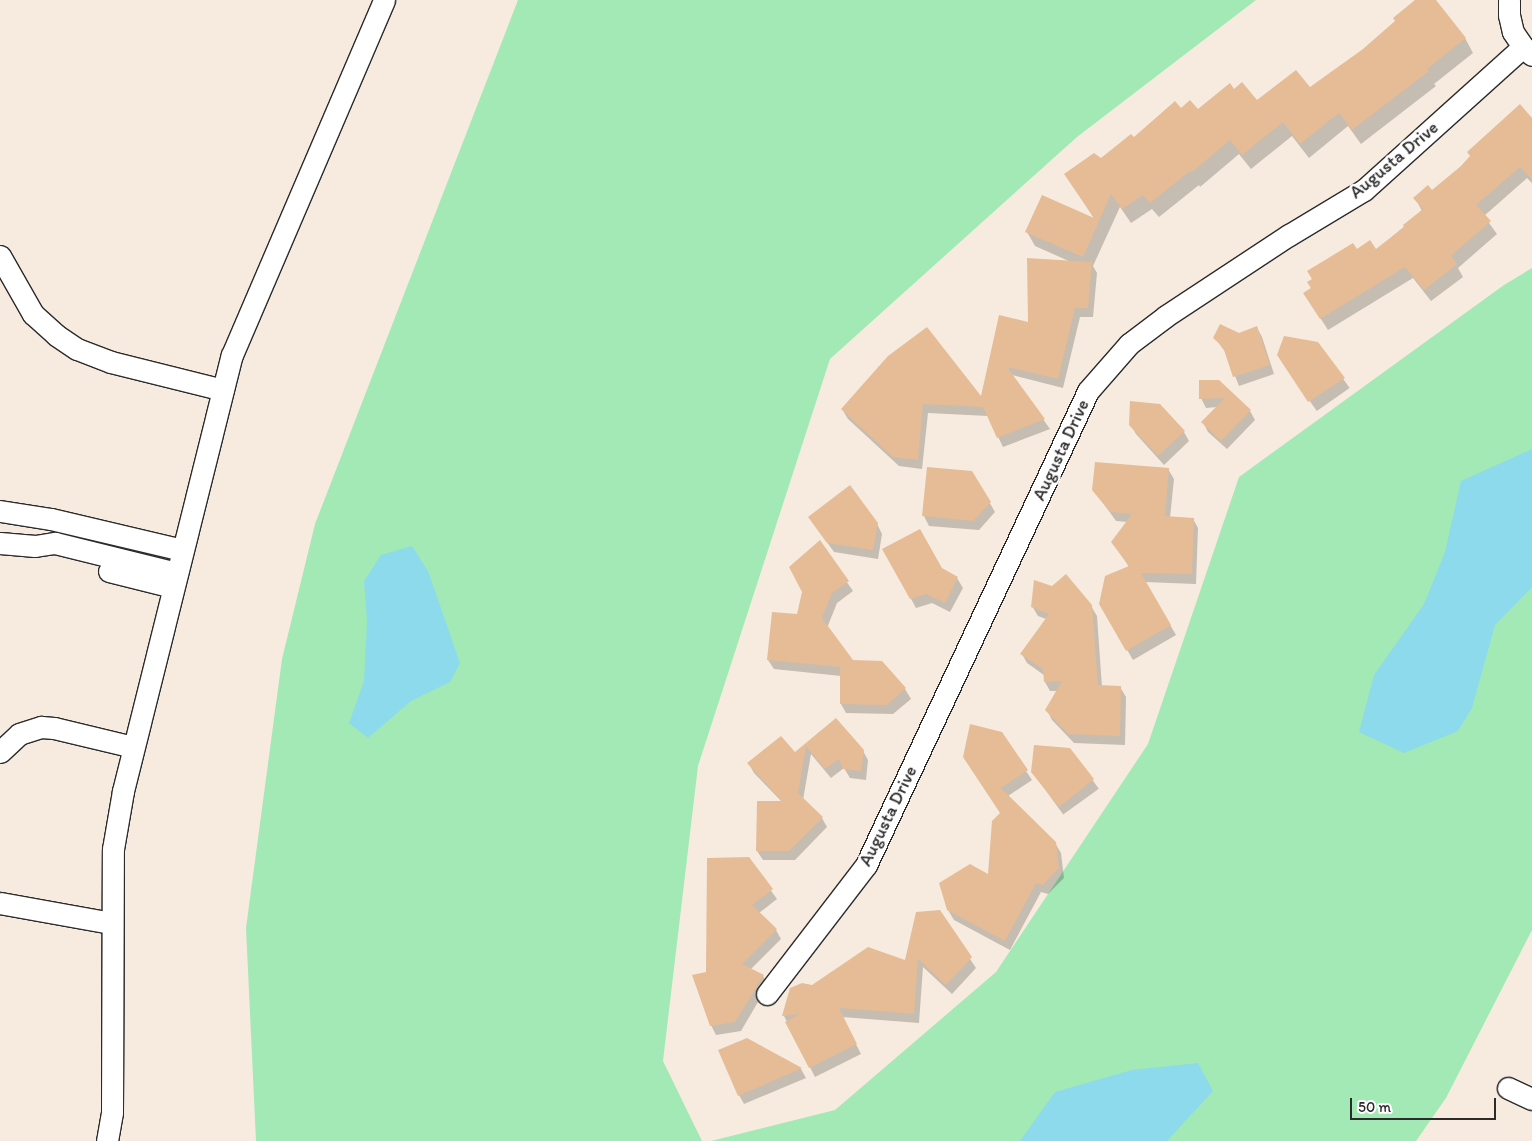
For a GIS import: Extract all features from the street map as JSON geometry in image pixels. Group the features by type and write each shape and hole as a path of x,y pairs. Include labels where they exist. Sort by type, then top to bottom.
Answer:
{"street":[{"path":"107,1141 111,1127 113,1092 111,923 114,833 174,580 238,338 384,0"},
{"name":"Augusta Drive","path":"767,994 866,865 1088,391 1129,344 1166,316 1289,235 1364,190 1527,51 1513,32 1508,15 1510,0"},
{"path":"0,256 33,314 71,346 92,357 223,390"},
{"path":"0,511 51,519 182,550"},
{"path":"0,543 35,546 54,557 174,580"},
{"path":"0,752 19,734 41,727 54,728 134,747"},
{"path":"0,903 111,923"},
{"path":"1508,1088 1532,1099"}],"green space":[{"path":"518,0 1256,0 1077,137 830,359 698,766 663,1061 702,1141 256,1141 246,928 282,659 315,524"},
{"path":"1532,268 1532,930 1446,1098 1416,1141 711,1141 835,1110 996,972 1148,744 1239,477 1504,285"}],"water":[{"path":"1532,449 1532,587 1495,625 1472,708 1458,731 1404,753 1359,732 1374,675 1424,604 1445,552 1461,481"},
{"path":"412,546 428,571 460,663 450,682 411,701 368,738 349,723 364,681 367,621 364,581 381,555"},
{"path":"1198,1063 1213,1091 1167,1141 1020,1141 1055,1092 1132,1070"}],"building":[{"path":"1415,0 1436,0 1466,38 1427,69 1429,71 1352,130 1339,113 1300,144 1283,122 1242,155 1230,140 1191,173 1190,171 1150,203 1143,195 1122,209 1111,194 1083,257 1025,232 1042,195 1094,218 1064,174 1094,153 1101,158 1131,134 1134,137 1175,101 1181,108 1190,100 1198,109 1230,83 1234,89 1242,82 1257,100 1296,70 1310,87 1363,49 1395,21 1393,18"},
{"path":"1520,104 1532,118 1532,180 1520,167 1476,205 1491,221 1451,256 1457,264 1424,290 1405,267 1320,319 1303,293 1311,288 1307,282 1312,279 1307,271 1353,243 1357,249 1370,240 1376,249 1423,209 1413,198 1428,185 1432,190 1461,166 1470,156 1467,152"},
{"path":"1027,258 1092,262 1088,308 1075,308 1058,379 1007,367 1045,419 997,438 983,407 923,404 918,460 893,457 841,409 888,356 927,327 981,396 999,315 1028,322"},
{"path":"1220,324 1239,333 1257,326 1270,365 1233,377 1223,347 1213,338"},
{"path":"1284,336 1318,342 1345,378 1308,402 1277,355"},
{"path":"1199,380 1219,380 1251,410 1221,441 1201,422 1225,398 1199,399"},
{"path":"1130,401 1160,404 1185,431 1158,456 1129,425"},
{"path":"1095,462 1169,468 1165,516 1194,518 1192,574 1141,573 1171,625 1126,651 1099,604 1105,576 1129,566 1111,542 1132,514 1110,512 1092,490"},
{"path":"927,467 972,471 991,502 973,521 922,516"},
{"path":"850,485 878,523 873,550 827,543 808,517"},
{"path":"920,529 942,568 958,577 945,603 926,594 910,599 882,549"},
{"path":"820,540 849,581 832,593 822,618 853,660 882,661 906,688 887,705 840,704 840,667 767,660 772,612 797,614 802,592 789,567"},
{"path":"1066,574 1092,605 1098,685 1121,686 1120,736 1068,734 1045,710 1062,681 1044,682 1043,669 1020,654 1049,614 1031,607 1034,580 1052,586"},
{"path":"836,718 864,750 861,771 843,769 839,759 825,769 806,746 798,793 823,817 789,851 756,851 757,801 782,801 747,763 781,736 795,752"},
{"path":"970,724 1002,732 1028,770 1001,788 1056,842 1059,868 1043,885 1036,883 1005,941 947,910 939,883 970,864 988,874 992,821 1000,813 963,757"},
{"path":"1034,745 1070,748 1094,779 1059,807 1031,772"},
{"path":"749,857 773,889 752,905 777,929 742,964 764,975 735,1022 710,1026 692,975 706,972 707,858"},
{"path":"940,910 972,957 946,985 918,959 914,1014 839,1008 857,1044 809,1068 785,1022 800,1014 782,1016 790,988 802,983 812,985 868,947 905,960 916,912"},
{"path":"747,1038 802,1068 738,1096 718,1050"}]}
